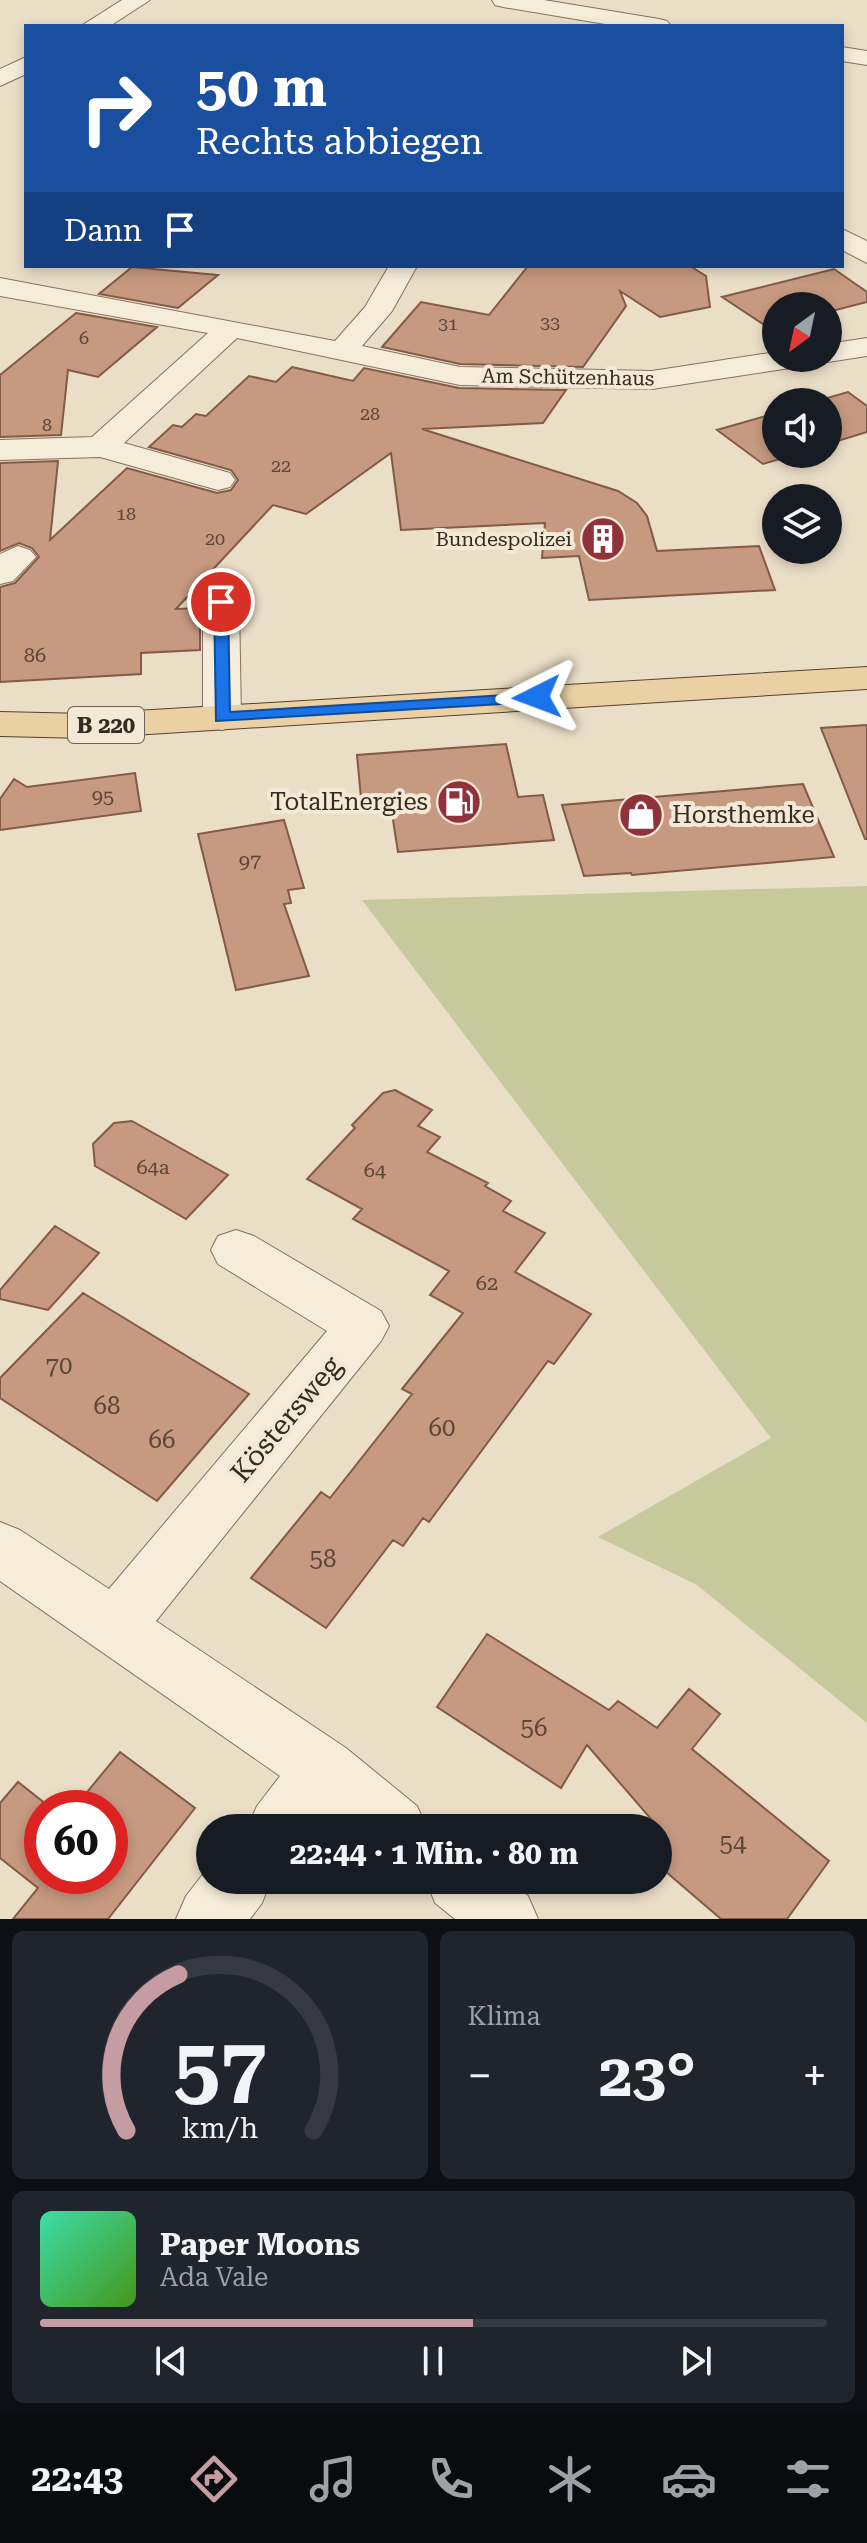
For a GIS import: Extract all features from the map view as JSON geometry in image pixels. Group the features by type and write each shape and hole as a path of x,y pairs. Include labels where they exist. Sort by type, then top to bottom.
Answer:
{"main road":[{"name":"B 220","path":"0,724 86,726 867,678"}],"street":[{"path":"97,24 139,0"},
{"path":"503,0 648,24"},
{"path":"844,54 867,58"},
{"path":"0,79 24,65"},
{"path":"844,238 867,254"},
{"path":"341,352 377,311 402,268"},
{"name":"Am Schützenhaus","path":"0,287 231,328 460,376 652,380 762,363"},
{"path":"101,447 231,328"},
{"path":"842,351 867,347"},
{"path":"842,359 867,375"},
{"path":"0,450 101,447 218,480"},
{"path":"221,602 222,718"},
{"name":"Köstersweg","path":"115,1626 363,1326 236,1250"},
{"path":"0,1548 324,1770 378,1814"},
{"path":"290,1814 324,1770"},
{"path":"209,1919 228,1894"},
{"path":"475,1894 505,1919"}],"green space":[{"path":"867,886 867,1723 697,1585 598,1537 771,1438 362,900"}],"building":[{"path":"131,268 218,275 178,308 99,294"},
{"path":"526,268 693,268 706,276 710,307 660,317 620,291 626,306 583,367 460,364 382,347 421,302 489,315"},
{"path":"834,269 867,292 867,302 842,308 842,292 762,292 762,323 722,297"},
{"path":"76,313 157,327 98,377 68,370 61,435 0,437 0,375"},
{"path":"292,367 353,381 364,368 459,388 566,390 543,423 422,429 618,491 637,503 647,516 657,551 759,546 762,564 766,564 775,590 589,600 579,556 542,558 545,523 401,530 391,453 306,514 273,505 176,609 200,608 200,650 141,653 141,674 0,682 0,587 15,583 39,557 32,548 19,543 0,551 0,463 58,461 50,540 127,468 217,493 231,490 238,480 231,470 149,447 173,425 182,427 196,414 206,416 249,376 276,382"},
{"path":"848,392 867,406 867,432 842,440 842,394"},
{"path":"762,417 762,463 717,430"},
{"path":"867,725 867,839 865,839 821,728"},
{"path":"506,744 518,797 543,795 554,840 398,852 391,807 362,809 357,755"},
{"path":"135,773 141,811 0,830 0,799 14,779 27,787"},
{"path":"803,784 834,857 632,875 584,876 562,805"},
{"path":"284,820 304,888 288,890 291,903 284,904 309,976 236,990 198,834"},
{"path":"395,1090 432,1110 418,1126 440,1137 427,1152 488,1183 485,1186 511,1201 503,1211 545,1233 515,1272 591,1314 554,1364 548,1361 429,1522 423,1518 403,1546 393,1540 326,1628 251,1578 321,1492 330,1498 412,1394 402,1389 463,1313 430,1295 449,1271 353,1219 362,1209 307,1179 383,1093"},
{"path":"132,1121 228,1175 186,1219 95,1166 93,1144 114,1123"},
{"path":"55,1226 99,1253 48,1310 0,1299 0,1290"},
{"path":"83,1293 249,1394 157,1501 0,1398 0,1378"},
{"path":"487,1634 609,1710 618,1701 657,1728 689,1689 720,1714 692,1749 829,1861 787,1919 721,1919 672,1877 672,1814 647,1814 587,1745 561,1788 437,1707"},
{"path":"120,1752 195,1808 128,1893 128,1790 89,1790"},
{"path":"18,1782 28,1790 24,1790 24,1877 0,1858 0,1803"},
{"path":"33,1894 128,1894 108,1919 13,1919"}],"place":[{"name":"Bundespolizei","path":"603,539"},
{"name":"TotalEnergies","path":"459,802"},
{"name":"Horsthemke","path":"641,815"}],"route":[{"path":"221,602 222,718 537,697"}]}
